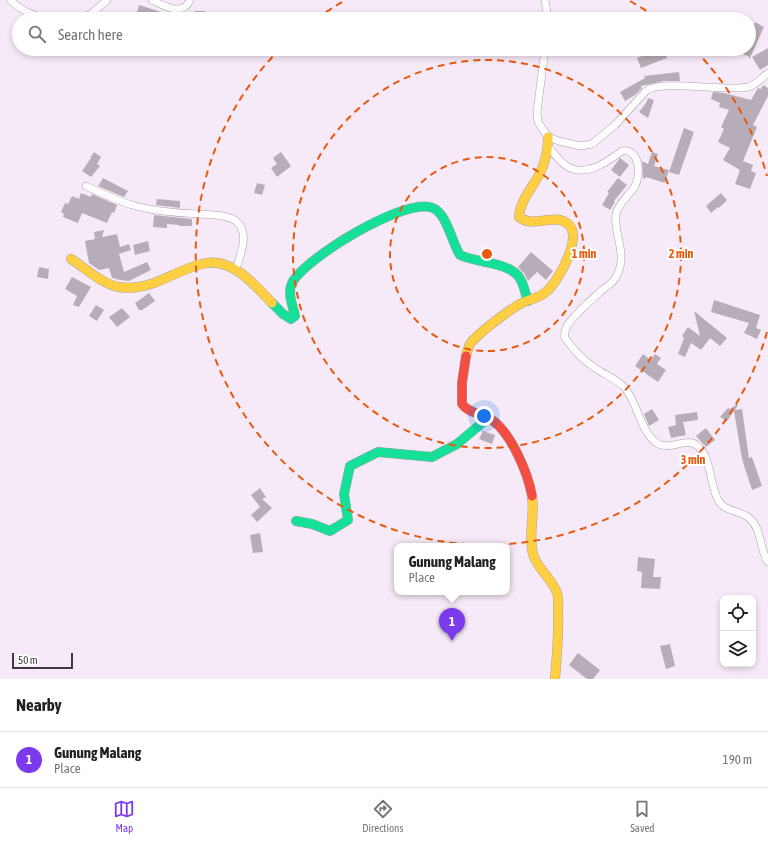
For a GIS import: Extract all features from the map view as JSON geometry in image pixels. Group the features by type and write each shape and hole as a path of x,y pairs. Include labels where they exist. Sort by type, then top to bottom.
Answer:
{"street":[{"path":"10,0 26,12"},
{"path":"93,12 107,0"},
{"path":"152,0 165,7 176,9 183,8 190,0"},
{"path":"547,1 548,12"},
{"path":"544,56 537,118 538,124 564,164 570,168 578,170 592,169 606,163 622,151 631,152 634,154 637,164 636,183 622,202 616,215 621,253 620,270 612,282 599,292 566,327 564,333 565,338 589,364 614,379 626,389 638,415 655,442 667,447 692,443 699,447 708,467 718,500 724,507 746,516 753,522 768,562"},
{"path":"548,141 572,145 588,145 616,124 646,91 651,89 675,87 742,88 757,83 768,73"},
{"path":"548,141 546,160 543,168 520,208 519,217 521,220 529,223 549,219 562,221 572,228 574,238 568,255 554,284 541,295 517,306 470,344 467,351 461,396 462,404 469,410 495,422 515,447 529,482 533,504 531,537 533,553 537,564 557,590 558,595 559,637 555,679"},
{"path":"86,186 114,199 133,205 169,212 212,215 237,222 242,228 243,241 236,269"},
{"path":"71,259 109,284 123,288 133,288 144,285 208,262 228,265 236,269 250,280 280,312 290,319 295,316 290,295 291,283 313,260 338,242 357,232 414,208 425,206 434,208 443,219 460,255 468,259 505,268 513,272 520,279 528,301"},
{"path":"296,521 312,524 330,531 348,520 344,494 350,466 378,452 432,457 457,444 488,418"}],"building":[{"path":"139,5 161,12 137,12"},
{"path":"194,11 205,11 205,12"},
{"path":"756,23 764,27 756,45"},
{"path":"768,48 768,65 760,70 752,57"},
{"path":"642,56 666,56 667,58 641,68 637,58"},
{"path":"679,72 680,81 664,81 641,86 642,88 635,95 625,101 620,92 645,78 644,76"},
{"path":"763,85 768,88 768,96 753,125 757,127 743,161 753,165 751,171 756,173 750,189 735,184 740,170 723,160 730,148 718,142 724,129 721,127 729,110 719,107 720,103 711,99 713,92 724,93 751,100 758,88 761,89"},
{"path":"648,98 654,100 648,118 639,112"},
{"path":"684,128 694,132 679,175 669,172"},
{"path":"94,152 101,157 97,164 100,166 91,177 82,171"},
{"path":"281,152 291,166 277,177 271,168 277,164 273,158"},
{"path":"652,152 658,154 654,166 669,170 665,183 646,177 645,179 643,178 642,161 648,164"},
{"path":"620,158 629,165 620,177 611,170"},
{"path":"103,178 128,191 124,197 98,186"},
{"path":"618,178 627,185 614,201 615,202 610,210 602,205 609,193 607,192"},
{"path":"257,183 265,185 262,195 254,193"},
{"path":"81,193 91,197 92,194 117,205 114,213 112,212 107,223 82,213 78,223 63,217 64,214 61,212 65,203 68,204 72,196 79,199"},
{"path":"721,193 727,200 711,213 706,206"},
{"path":"157,199 180,201 180,208 156,205"},
{"path":"154,215 192,219 192,226 167,224 167,228 153,227"},
{"path":"104,230 102,237 117,234 120,247 129,244 131,250 119,254 124,272 147,262 151,270 129,281 120,280 112,278 109,268 99,270 89,263 85,241 95,239 94,232"},
{"path":"148,241 150,251 135,255 133,245"},
{"path":"531,252 553,271 546,280 537,272 528,281 524,273 518,267"},
{"path":"39,267 49,269 48,279 37,277"},
{"path":"72,277 91,287 79,307 73,305 77,296 65,289"},
{"path":"149,293 155,301 142,310 139,310 135,303"},
{"path":"714,300 760,315 756,328 761,330 757,339 744,333 749,323 711,312"},
{"path":"96,305 104,310 97,321 89,316"},
{"path":"122,308 130,317 117,327 109,317"},
{"path":"694,311 727,338 720,346 710,338 701,350 691,343 685,357 678,354 684,338 682,336 688,327 700,336"},
{"path":"643,354 651,360 655,354 661,358 657,364 666,370 658,382 635,366"},
{"path":"737,404 738,405 735,410 742,409 749,458 752,457 762,486 752,490 742,459 734,411 727,421 720,417 728,408 730,409"},
{"path":"652,409 659,420 649,426 644,414"},
{"path":"697,412 698,420 683,422 686,435 671,438 668,427 676,425 675,415"},
{"path":"706,428 715,440 706,447 696,436"},
{"path":"483,431 495,435 492,444 479,439"},
{"path":"260,488 266,497 262,499 272,508 257,522 251,515 260,507 251,495"},
{"path":"260,533 263,552 253,553 250,535"},
{"path":"638,557 655,559 653,577 661,577 660,589 641,588 642,572 637,571"},
{"path":"670,644 675,666 666,669 660,646"},
{"path":"578,653 600,670 593,679 587,679 569,665"}],"traffic: fast":[{"path":"272,303 283,314 291,319 295,316 290,291 292,283 301,272 335,245 357,232 401,211 420,207 433,208 438,211 446,222 460,255 508,268 514,272 522,283 528,301"},
{"path":"296,521 312,524 330,531 348,520 344,494 350,466 378,452 432,457 457,444 488,418"}],"traffic: slow":[{"path":"466,356 470,344 486,328 517,306 547,291 557,278 568,258 573,238 572,230 568,224 557,220 531,221 519,217 522,205 543,167 548,146 548,137"},
{"path":"71,259 105,282 118,287 127,288 140,287 154,283 202,264 223,264 241,273 250,280 272,303"},
{"path":"532,496 533,510 531,540 533,554 538,564 555,588 558,597 558,637 555,679"}],"traffic: jam":[{"path":"466,356 462,383 462,404 468,410 492,420 506,434 523,465 532,496"}],"place":[{"name":"Gunung Malang","path":"452,641"}]}
